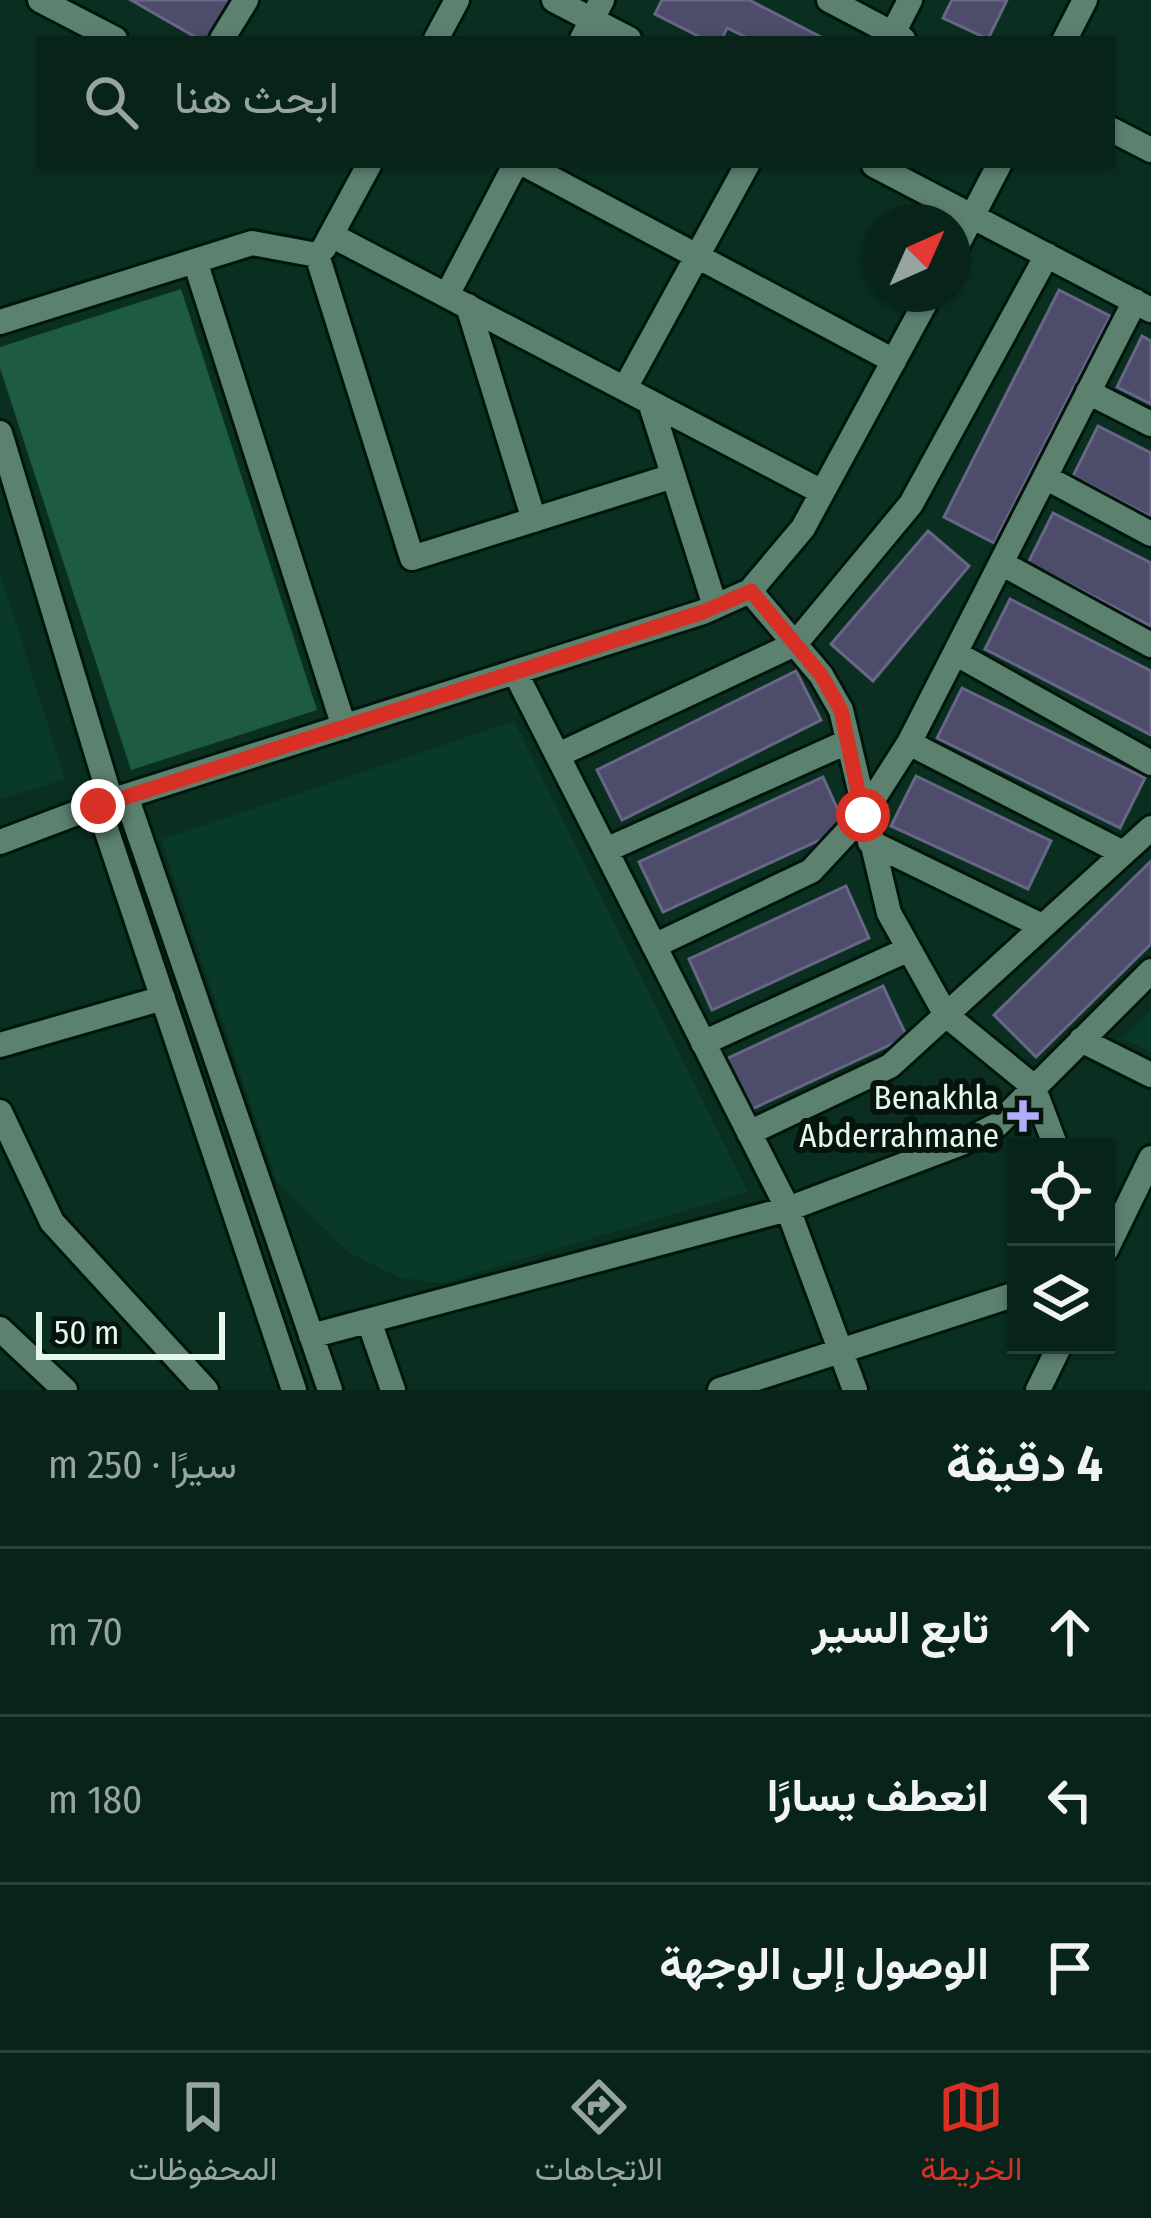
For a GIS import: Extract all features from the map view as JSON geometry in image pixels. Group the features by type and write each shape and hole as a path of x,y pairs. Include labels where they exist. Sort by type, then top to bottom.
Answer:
{"street":[{"path":"40,0 109,36"},
{"path":"225,36 246,0"},
{"path":"438,36 457,0"},
{"path":"554,0 623,36"},
{"path":"829,0 898,36 910,0"},
{"path":"1067,36 1085,0"},
{"path":"1115,132 1151,150"},
{"path":"367,168 318,260 412,558 673,476"},
{"path":"514,168 458,301 534,520"},
{"path":"532,168 894,361"},
{"path":"626,388 745,168"},
{"path":"654,946 811,871 863,815 909,743 1088,392 1143,306 880,168"},
{"path":"971,220 998,168"},
{"path":"331,235 820,491"},
{"path":"0,322 252,243 318,260"},
{"path":"558,755 795,644 911,504 1047,255"},
{"path":"195,261 344,727"},
{"path":"0,842 751,591 803,528 921,312"},
{"path":"1088,392 1151,424"},
{"path":"650,402 715,606"},
{"path":"0,433 112,801 163,998 294,1390"},
{"path":"1046,477 1151,534"},
{"path":"1001,563 1151,644"},
{"path":"751,591 841,710 890,913 946,1015 1034,1086 1052,1138"},
{"path":"955,653 1151,764"},
{"path":"515,672 788,1209 855,1390"},
{"path":"606,850 847,742"},
{"path":"909,743 1123,854"},
{"path":"112,801 329,1390"},
{"path":"749,1133 890,1066 1151,827"},
{"path":"870,842 1042,926"},
{"path":"703,1043 910,949"},
{"path":"311,1336 788,1209 964,1142 997,1125 1151,971"},
{"path":"0,1045 163,998"},
{"path":"1081,1040 1151,1076"},
{"path":"0,1112 52,1222 206,1390"},
{"path":"1108,1246 1151,1158"},
{"path":"720,1390 1007,1297"},
{"path":"369,1321 393,1390"},
{"path":"0,1330 64,1390"},
{"path":"1038,1390 1056,1354"}],"shaded area":[{"path":"181,289 317,710 131,770 0,368 0,347"},
{"path":"0,573 65,779 0,799"},
{"path":"514,721 748,1192 442,1283 401,1278 348,1252 277,1182 161,840"},
{"path":"1151,1010 1151,1052 1123,1038"}],"building":[{"path":"131,0 233,0 212,36 194,36"},
{"path":"662,0 749,0 819,36 744,36 727,28 723,36 698,36 655,14"},
{"path":"952,0 1007,0 989,36 943,18"},
{"path":"1059,290 1110,316 994,543 944,517"},
{"path":"1142,336 1151,341 1151,404 1117,387"},
{"path":"1098,426 1151,453 1151,517 1073,476"},
{"path":"1053,513 1151,563 1151,626 1028,563"},
{"path":"928,531 969,566 873,681 831,644"},
{"path":"1010,599 1151,671 1151,735 985,649"},
{"path":"796,671 821,720 622,820 597,770"},
{"path":"962,688 1145,778 1120,828 937,738"},
{"path":"916,776 1051,841 1028,889 891,826"},
{"path":"823,777 846,828 663,912 639,862"},
{"path":"1151,861 1151,944 1036,1057 994,1015"},
{"path":"846,886 869,938 712,1010 689,959"},
{"path":"883,986 907,1037 750,1110 726,1059"}],"place":[{"name":"Benakhla Abderrahmane","path":"1023,1116"}],"route":[{"path":"98,806 703,612 751,591 821,675 841,710 863,815"}]}
